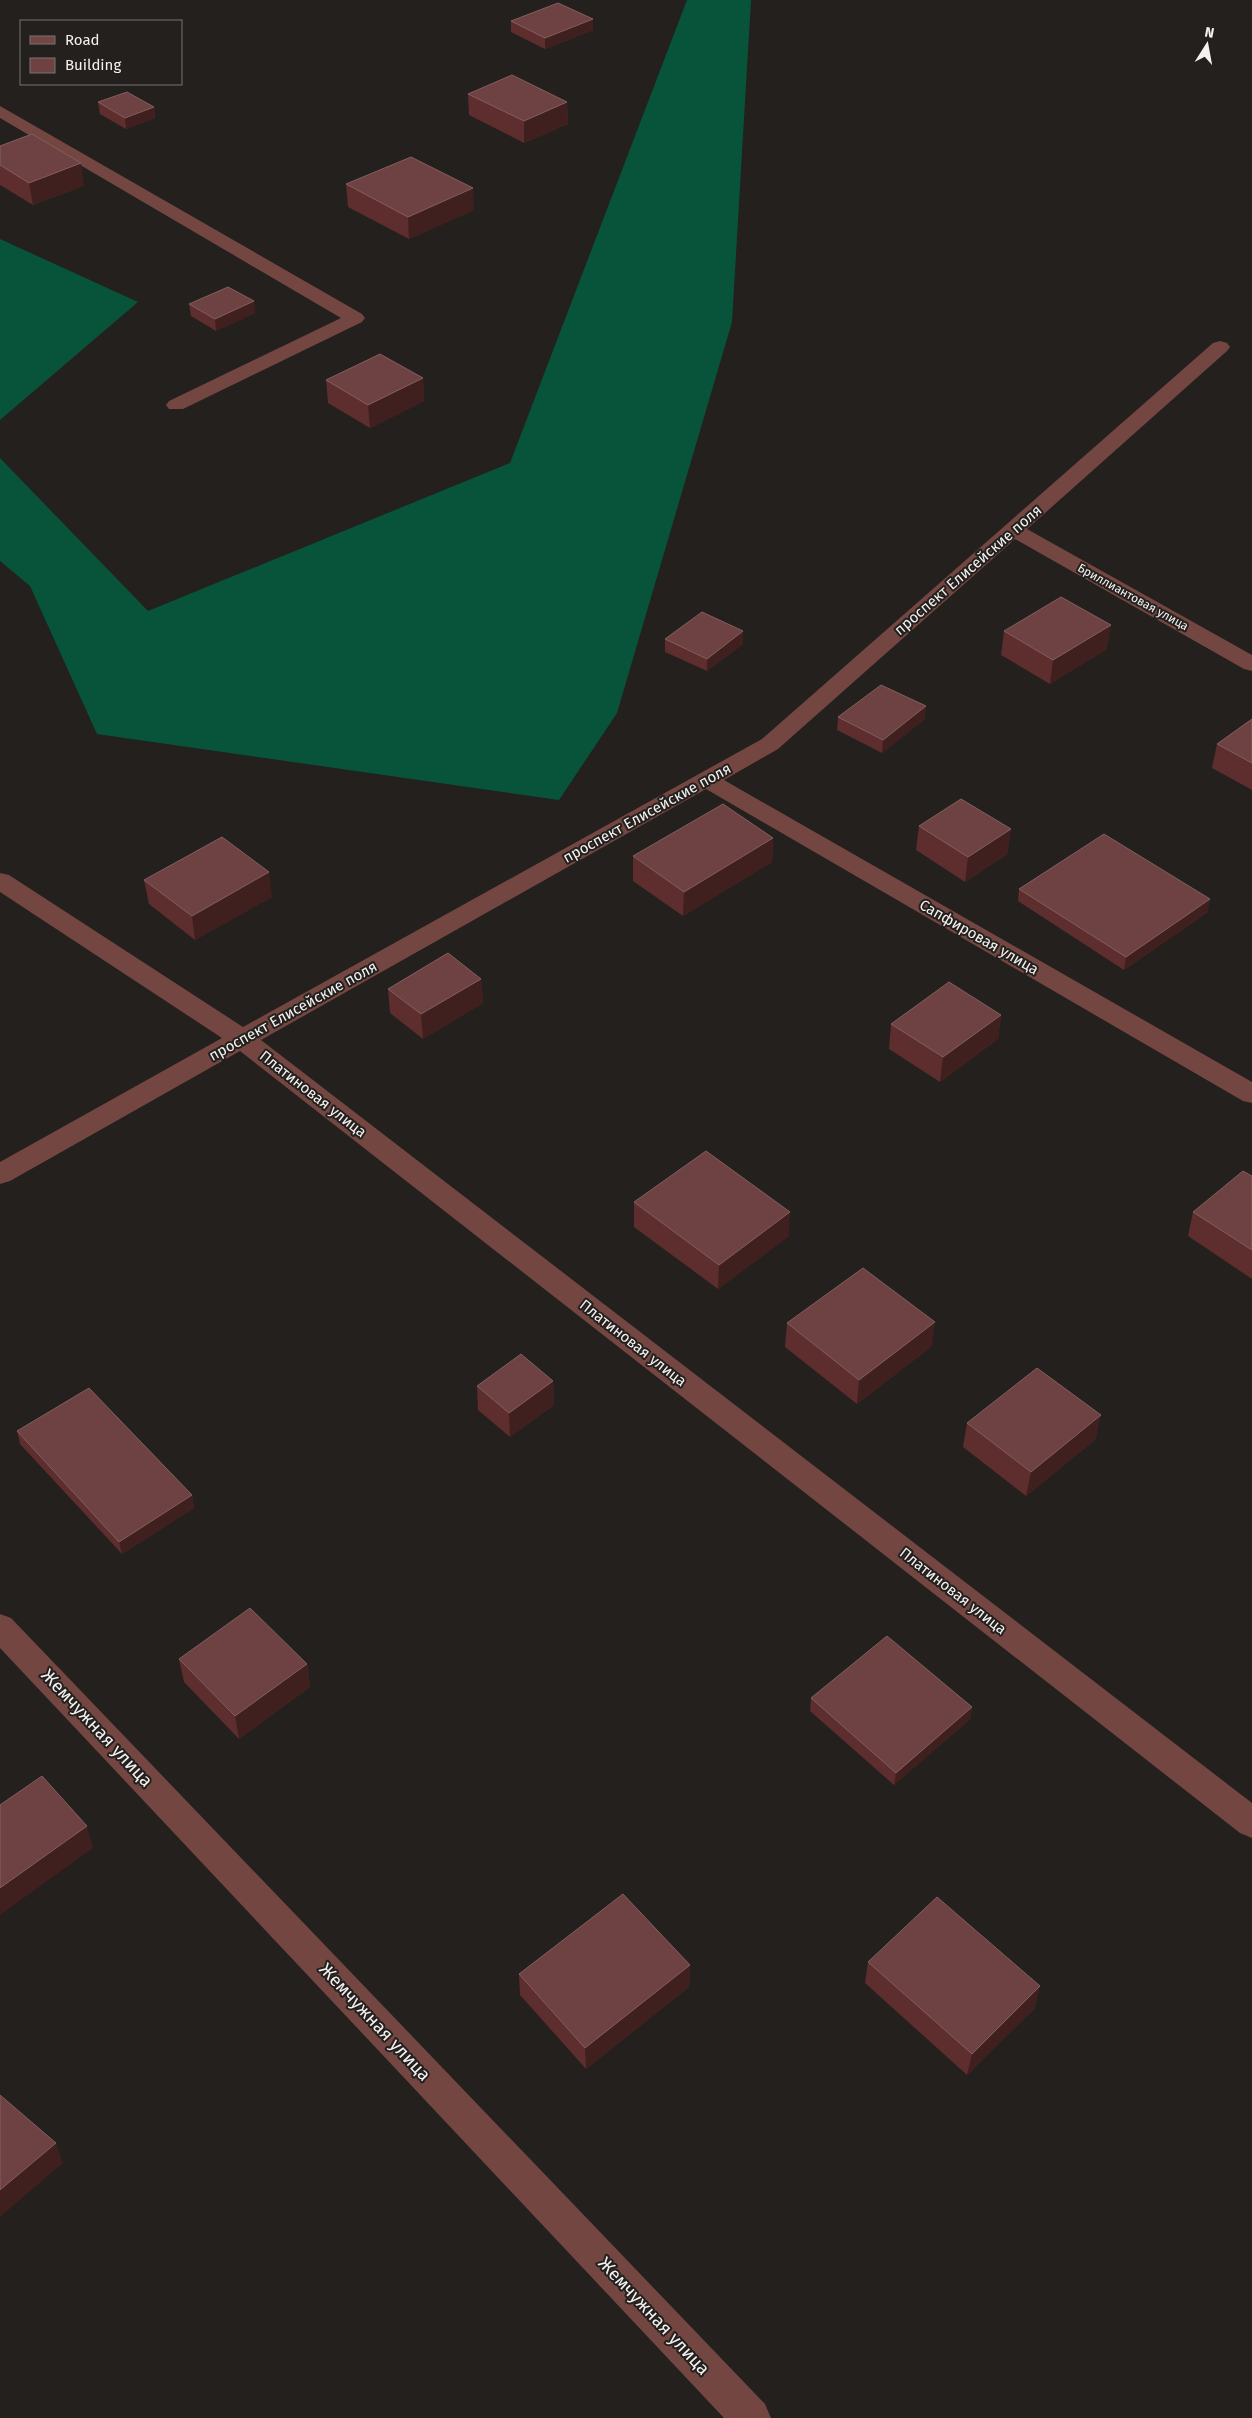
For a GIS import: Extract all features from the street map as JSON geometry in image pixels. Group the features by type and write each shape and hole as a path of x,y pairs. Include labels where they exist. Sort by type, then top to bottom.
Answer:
{"street":[{"path":"0,111 355,318 176,405"},
{"name":"проспект Елисейские поля","path":"0,1174 770,744 1220,348"},
{"name":"Бриллиантовая улица","path":"1014,530 1252,664"},
{"name":"Сапфировая улица","path":"707,780 1252,1094"},
{"name":"Платиновая улица","path":"0,881 242,1040 1252,1823"},
{"name":"Жемчужная улица","path":"0,1627 751,2418"}],"green space":[{"path":"687,0 751,0 732,322 617,713 559,800 97,734 30,586 0,561 0,458 148,611 510,463"},
{"path":"0,239 138,302 0,420"}],"building":[{"path":"558,3 593,19 545,38 511,21"},
{"path":"512,75 567,102 524,121 468,94"},
{"path":"127,92 154,107 125,118 98,102"},
{"path":"32,134 81,163 29,183 0,165 0,146"},
{"path":"411,157 473,188 408,217 346,184"},
{"path":"228,287 254,301 215,319 189,304"},
{"path":"380,354 423,378 368,405 326,380"},
{"path":"1061,597 1111,625 1053,660 1004,631"},
{"path":"702,612 743,631 707,659 665,639"},
{"path":"881,685 926,706 883,740 838,717"},
{"path":"1252,719 1252,763 1217,744"},
{"path":"961,799 1011,829 968,857 919,826"},
{"path":"723,804 773,838 684,892 633,856"},
{"path":"1104,834 1210,899 1126,957 1019,889"},
{"path":"222,837 269,872 192,916 144,880"},
{"path":"448,953 481,979 421,1014 388,989"},
{"path":"949,982 1001,1015 943,1057 891,1024"},
{"path":"706,1151 790,1212 719,1265 634,1202"},
{"path":"1243,1171 1252,1176 1252,1250 1193,1212"},
{"path":"863,1268 935,1322 859,1380 787,1323"},
{"path":"521,1354 553,1381 509,1413 477,1386"},
{"path":"1037,1368 1101,1415 1031,1472 967,1423"},
{"path":"89,1388 192,1495 119,1542 17,1431"},
{"path":"250,1608 307,1664 235,1716 179,1659"},
{"path":"887,1636 972,1707 896,1773 811,1698"},
{"path":"42,1776 87,1826 0,1888 0,1805"},
{"path":"623,1894 690,1965 585,2048 519,1974"},
{"path":"937,1897 1040,1986 972,2054 868,1962"},
{"path":"0,2095 56,2143 0,2190"}]}
